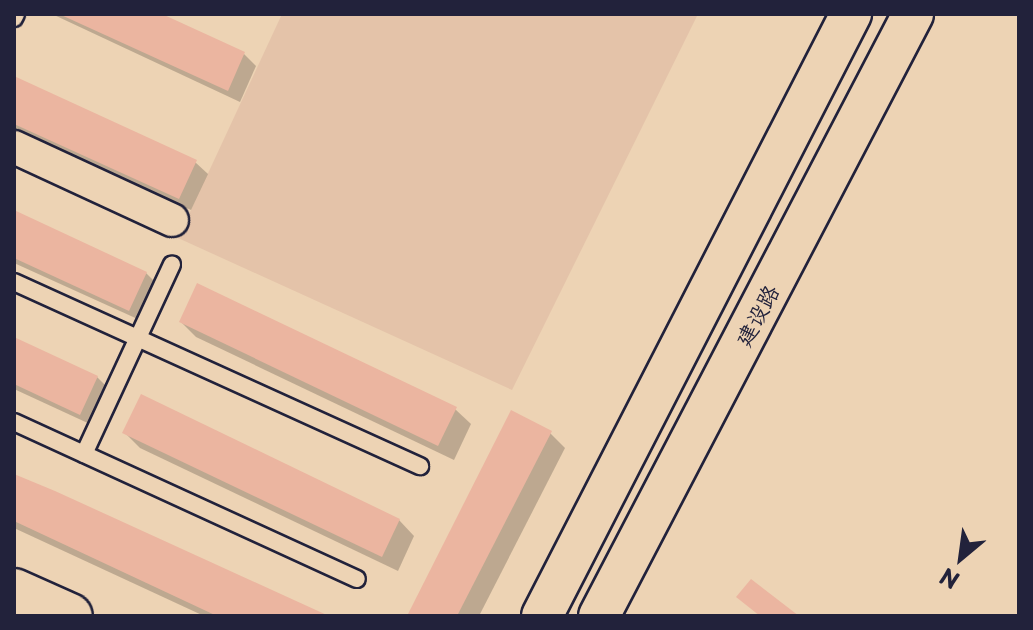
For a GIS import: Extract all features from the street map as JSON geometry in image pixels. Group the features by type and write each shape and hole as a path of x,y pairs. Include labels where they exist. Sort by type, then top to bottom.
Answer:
{"main road":[{"path":"14,591 70,616"}],"street":[{"path":"542,616 851,14"},
{"name":"建设路","path":"599,616 913,14"},
{"path":"14,147 172,220"}],"lane":[{"path":"84,454 172,264"},
{"path":"14,282 420,466"},
{"path":"14,422 357,579"}],"shaded area":[{"path":"282,14 698,14 512,390 178,238"}],"building":[{"path":"59,14 162,14 245,52 228,91"},
{"path":"14,76 197,160 179,199 14,124"},
{"path":"14,210 147,272 129,311 14,258"},
{"path":"197,283 457,407 438,446 179,322"},
{"path":"14,337 98,376 80,415 14,384"},
{"path":"141,394 400,519 382,557 122,433"},
{"path":"511,410 552,431 457,616 407,616"},
{"path":"14,474 329,616 217,616 14,521"},
{"path":"751,579 799,616 760,616 736,597"}]}
